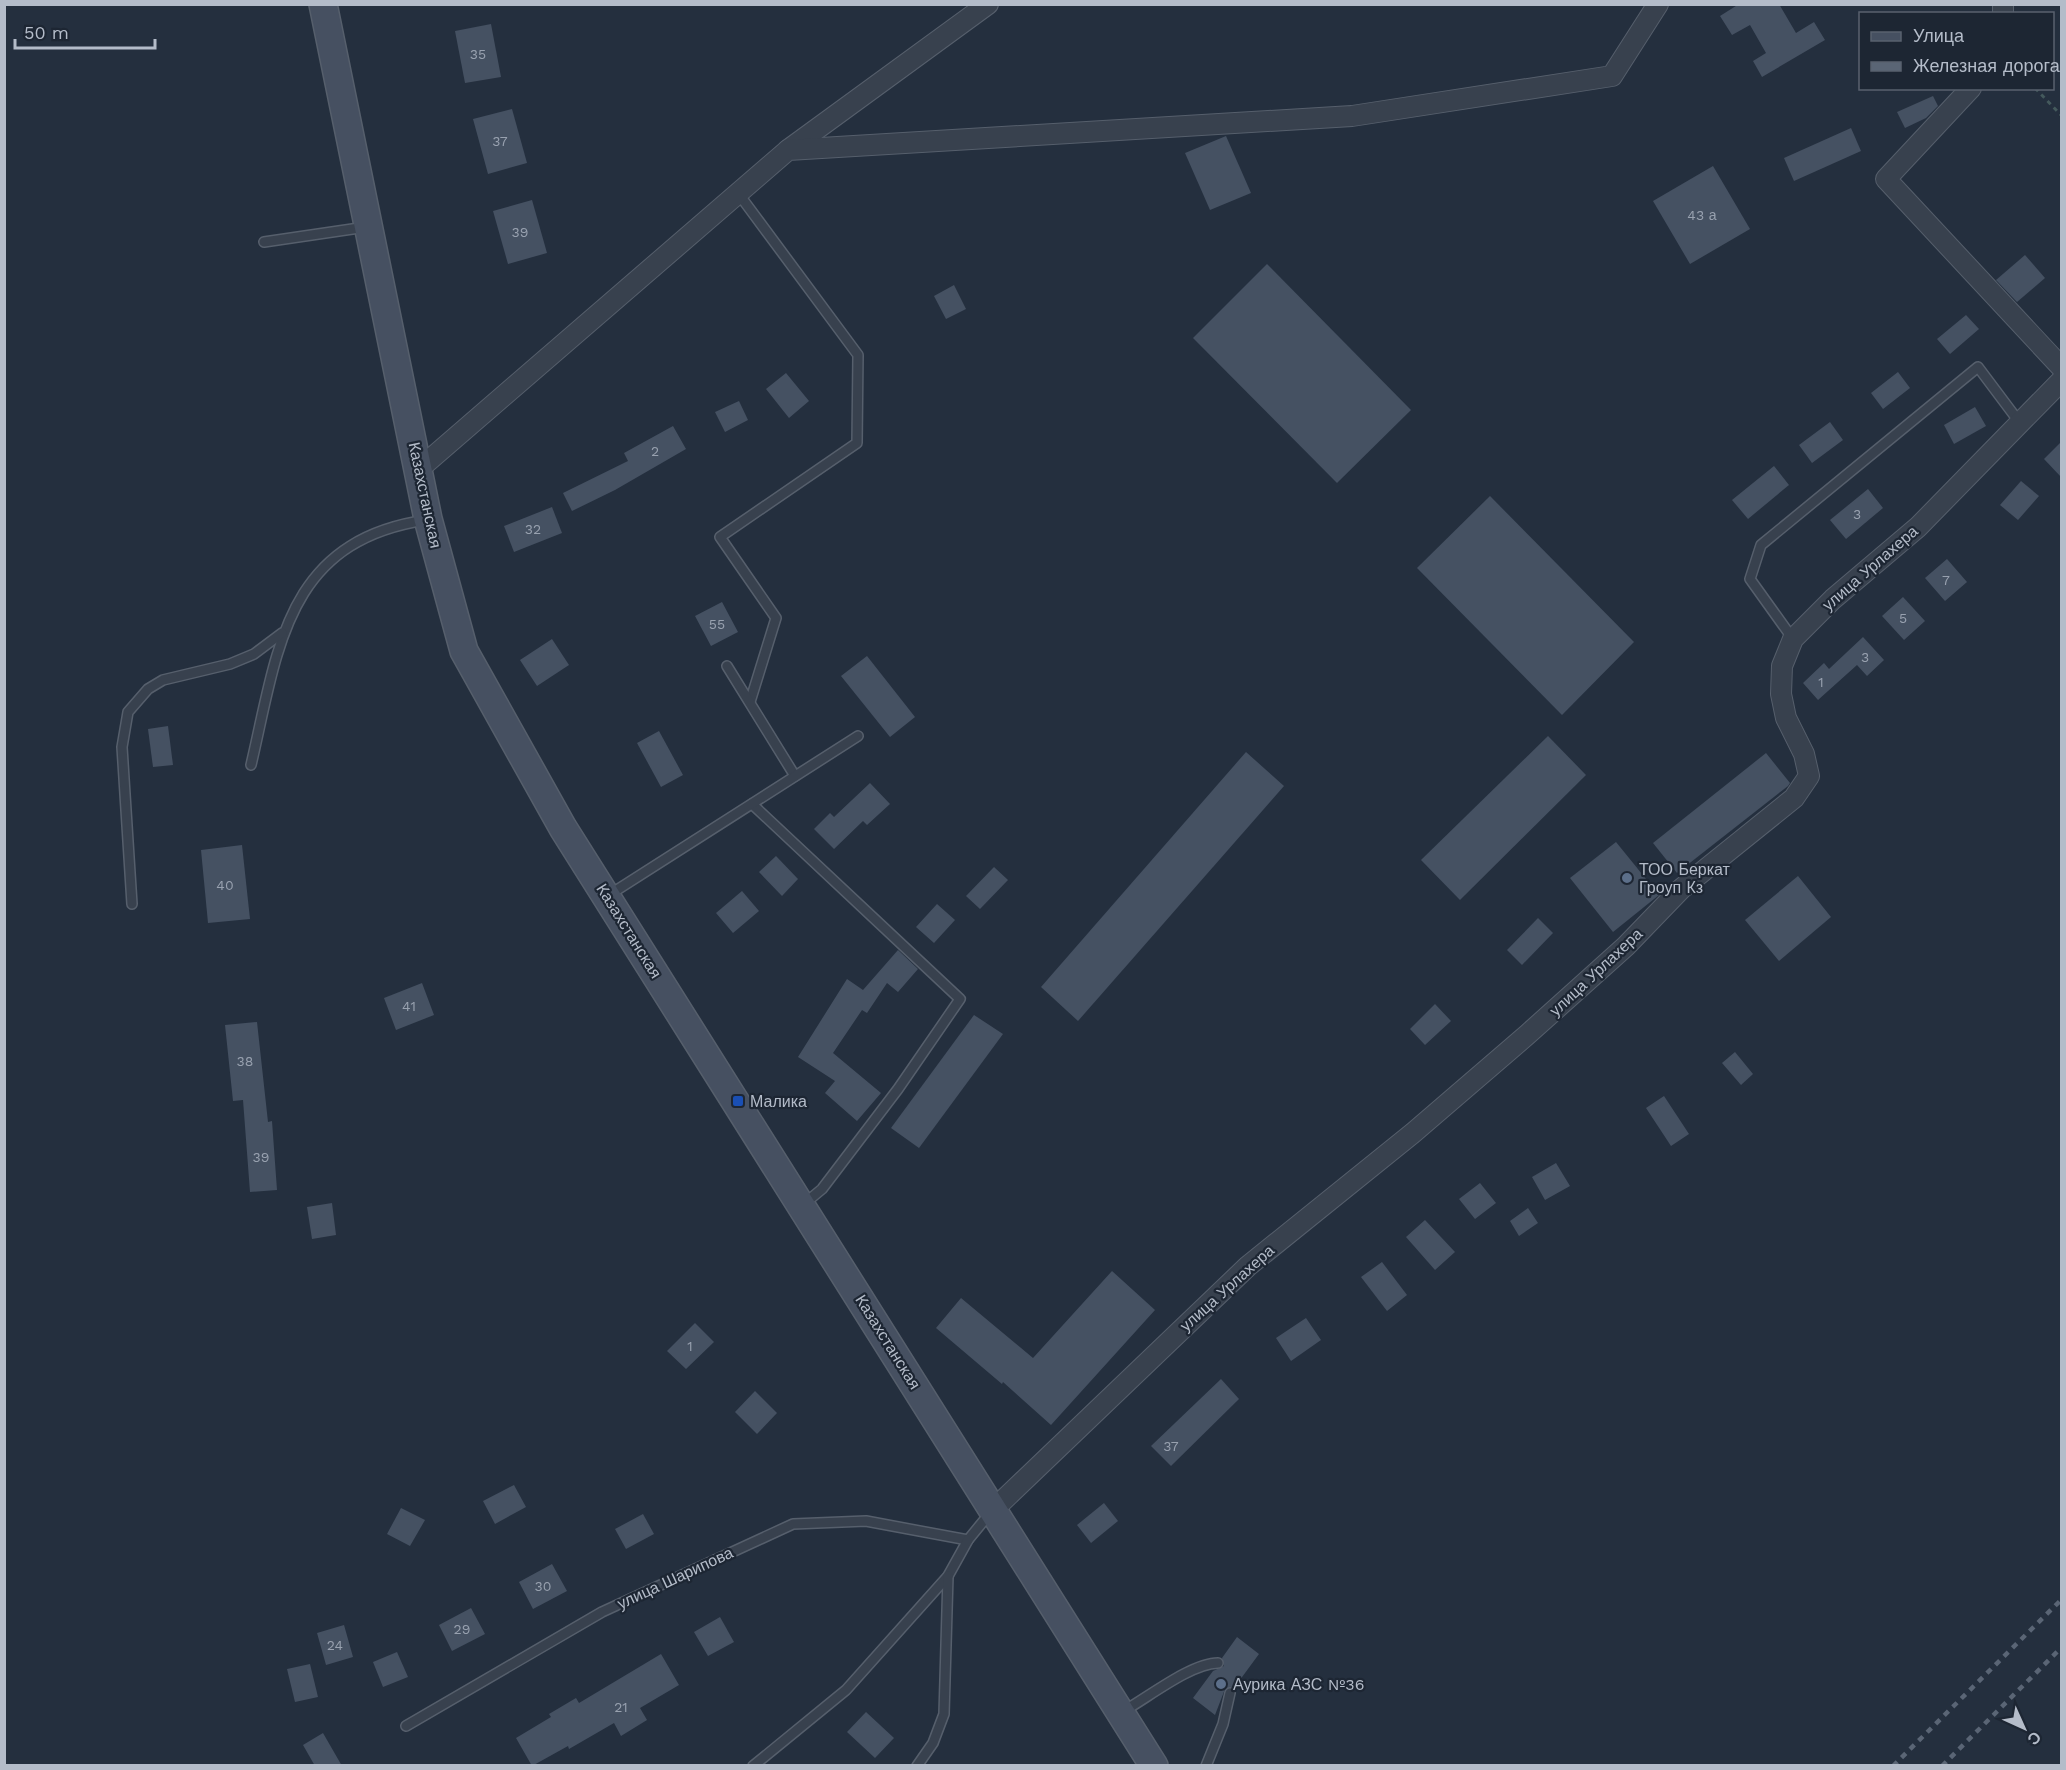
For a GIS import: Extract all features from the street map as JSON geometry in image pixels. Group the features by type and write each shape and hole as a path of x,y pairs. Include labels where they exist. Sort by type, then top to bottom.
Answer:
{"main road":[{"name":"Казахстанская","path":"323,4 428,519 464,651 564,828 1154,1766"}],"street":[{"path":"419,469 788,150 988,4"},
{"path":"788,150 1353,116 1612,76 1659,4"},
{"path":"1969,90 1886,179 2061,368"},
{"name":"улица Урлахера","path":"993,1510 1248,1266 1422,1125 1626,946 1681,889 1794,798 1809,776 1804,754 1786,718 1780,694 1782,666 1793,639 1833,599 1918,527 2061,380"}],"lane":[{"path":"738,193 858,355 857,443 720,537 776,618 750,702"},
{"path":"264,242 369,226"},
{"path":"1793,639 1750,579 1761,545 1978,367 2020,423"},
{"path":"251,765 282,633 308,583 342,550 394,525 428,519"},
{"path":"132,904 122,747 128,712 148,689 163,681 238,661 255,654 282,633"},
{"path":"727,666 795,776"},
{"path":"607,897 858,736"},
{"path":"752,804 960,999 897,1089 822,1189 803,1206"},
{"path":"753,1766 846,1690 948,1576 968,1540 993,1510"},
{"name":"улица Шарипова","path":"406,1726 602,1612 793,1524 866,1521 968,1540"},
{"path":"917,1766 933,1743 944,1714 948,1576"},
{"path":"1122,1712 1181,1677 1209,1663 1218,1663"},
{"path":"1206,1766 1222,1724 1230,1693"}],"path":[{"path":"2037,90 2061,116"}],"building":[{"path":"1739,4 1779,4 1796,33 1814,22 1825,40 1762,77 1753,61 1766,53 1750,25 1732,35 1720,16"},
{"path":"491,24 501,77 465,83 455,31"},
{"path":"1933,96 1938,106 1926,118 1905,128 1897,112"},
{"path":"512,109 527,163 488,174 473,119"},
{"path":"1851,128 1861,151 1794,181 1784,158"},
{"path":"1226,136 1251,193 1210,210 1185,153"},
{"path":"1713,166 1750,229 1690,264 1653,201"},
{"path":"532,200 547,253 508,264 493,211"},
{"path":"2025,255 2045,278 2017,302 1996,280"},
{"path":"1267,264 1411,410 1337,483 1193,338"},
{"path":"954,285 966,309 946,319 934,296"},
{"path":"1966,315 1979,329 1950,354 1937,339"},
{"path":"1898,372 1910,388 1883,409 1871,393"},
{"path":"786,373 809,401 789,418 766,389"},
{"path":"739,401 748,420 725,432 715,412"},
{"path":"1975,407 1986,426 1954,444 1944,425"},
{"path":"1830,422 1843,440 1812,463 1799,445"},
{"path":"673,426 686,449 615,490 572,511 563,493 628,461 624,453"},
{"path":"2061,442 2061,477 2044,459"},
{"path":"1774,466 1789,485 1748,519 1732,500"},
{"path":"2021,481 2039,496 2018,520 2000,505"},
{"path":"1868,489 1883,508 1846,539 1830,520"},
{"path":"1490,496 1634,642 1562,715 1417,568"},
{"path":"552,507 562,533 514,552 504,526"},
{"path":"1947,559 1967,582 1945,601 1925,578"},
{"path":"1903,597 1925,621 1904,640 1882,616"},
{"path":"722,602 738,632 711,646 695,616"},
{"path":"1863,637 1884,660 1867,676 1857,665 1818,700 1803,683 1824,663 1829,669"},
{"path":"552,639 569,665 537,686 520,660"},
{"path":"867,656 915,717 890,737 841,676"},
{"path":"168,726 173,765 153,767 148,729"},
{"path":"659,731 683,775 661,787 637,743"},
{"path":"1548,736 1586,775 1460,900 1421,860"},
{"path":"1246,752 1284,786 1078,1021 1041,987"},
{"path":"1766,753 1790,783 1788,786 1677,873 1653,843"},
{"path":"870,783 890,804 867,825 863,821 834,849 814,829 830,813 834,817"},
{"path":"1616,842 1659,895 1613,932 1570,878"},
{"path":"242,845 250,919 208,923 201,850"},
{"path":"776,856 798,879 782,896 759,872"},
{"path":"994,867 1008,880 980,909 966,896"},
{"path":"1798,876 1831,917 1779,961 1745,920"},
{"path":"742,891 759,911 733,933 716,913"},
{"path":"937,904 955,920 934,943 916,927"},
{"path":"1538,918 1553,933 1522,965 1507,950"},
{"path":"898,950 918,969 898,992 887,983 867,1013 862,1010 833,1053 881,1093 857,1121 825,1093 835,1081 798,1057 847,979 863,990"},
{"path":"422,983 434,1015 396,1030 384,998"},
{"path":"1435,1004 1451,1021 1425,1045 1410,1029"},
{"path":"974,1015 1003,1034 919,1148 891,1128"},
{"path":"257,1022 268,1122 272,1121 277,1190 250,1192 243,1100 233,1101 225,1025"},
{"path":"1735,1052 1753,1074 1741,1085 1722,1063"},
{"path":"1664,1096 1689,1134 1671,1146 1646,1108"},
{"path":"1556,1163 1570,1186 1545,1200 1532,1177"},
{"path":"1480,1183 1496,1203 1475,1219 1459,1199"},
{"path":"332,1203 336,1235 312,1239 307,1207"},
{"path":"1528,1208 1538,1223 1519,1236 1510,1221"},
{"path":"1425,1220 1455,1252 1435,1270 1406,1237"},
{"path":"1382,1262 1407,1295 1387,1311 1361,1277"},
{"path":"1112,1271 1155,1310 1051,1425 1003,1382 1002,1384 936,1328 961,1298 1033,1358"},
{"path":"1306,1318 1321,1340 1291,1361 1276,1338"},
{"path":"695,1323 714,1342 686,1369 667,1351"},
{"path":"1221,1379 1239,1399 1171,1466 1151,1446"},
{"path":"755,1391 777,1413 757,1434 735,1412"},
{"path":"514,1485 526,1507 495,1524 483,1501"},
{"path":"1104,1503 1118,1521 1091,1543 1077,1525"},
{"path":"401,1508 425,1520 410,1546 387,1534"},
{"path":"643,1514 654,1534 626,1549 615,1529"},
{"path":"552,1564 567,1591 533,1609 519,1582"},
{"path":"471,1608 485,1634 452,1651 439,1625"},
{"path":"720,1617 734,1642 708,1656 694,1632"},
{"path":"344,1625 353,1657 326,1665 317,1633"},
{"path":"1237,1637 1259,1654 1234,1688 1225,1689 1215,1715 1193,1698 1213,1671 1224,1666 1222,1658"},
{"path":"397,1652 408,1677 383,1687 373,1662"},
{"path":"661,1654 679,1685 640,1708 647,1720 621,1736 614,1723 569,1749 568,1746 532,1766 516,1738 551,1717 549,1714 576,1698 579,1703"},
{"path":"310,1664 318,1697 295,1702 287,1669"},
{"path":"866,1712 894,1738 875,1758 847,1732"},
{"path":"323,1733 342,1766 315,1766 303,1745"}],"railway":[{"path":"1893,1766 2062,1599"},
{"path":"1942,1766 2062,1647"}],"place":[{"name":"ТОО Беркат Гроуп Кз","path":"1627,878"},
{"name":"Малика","path":"738,1101"},
{"name":"Аурика АЗС №36","path":"1221,1684"}]}
